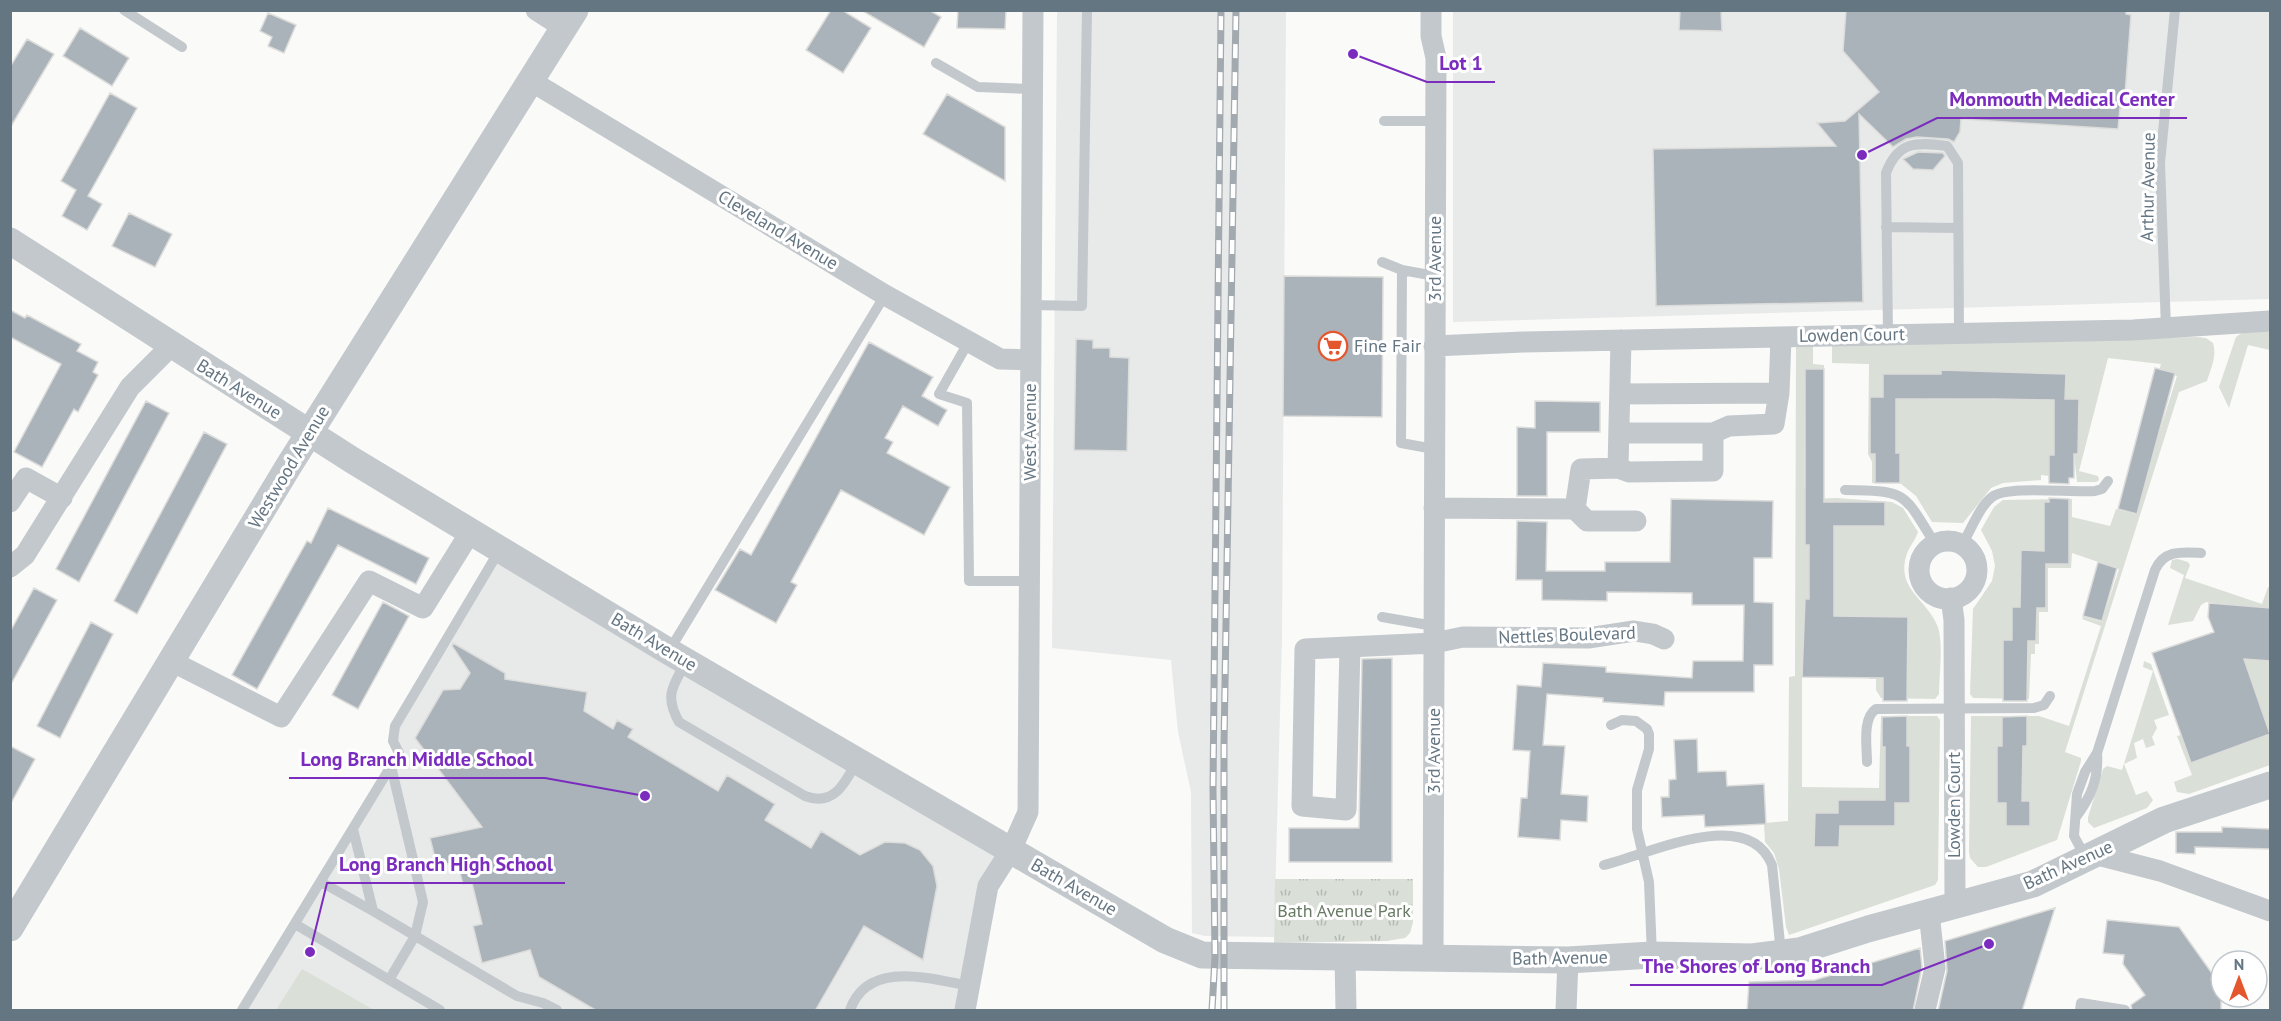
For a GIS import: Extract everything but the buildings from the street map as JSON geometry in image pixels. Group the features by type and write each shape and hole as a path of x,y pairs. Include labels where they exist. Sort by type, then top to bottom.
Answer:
{"street":[{"path":"536,10 569,19"},
{"name":"West Avenue","path":"965,1011 988,886 1011,850 1028,812 1033,10"},
{"name":"3rd Avenue","path":"1431,10 1431,36 1436,58 1433,957"},
{"name":"Westwood Avenue","path":"10,928 309,434 569,19"},
{"name":"Cleveland Avenue","path":"531,81 885,294 1000,359 1031,360"},
{"name":"Bath Avenue","path":"10,241 309,434 678,656 1165,940 1189,951 1226,958 1433,957 1568,960 1652,955 1752,957 1781,953 1813,948 1942,908 2033,884 2148,828 2271,785"},
{"name":"Lowden Court","path":"1434,346 2166,328 2271,321"},
{"path":"1619,433 1713,433 1729,426 1774,424 1779,393 1781,337"},
{"path":"1618,468 1621,340"},
{"path":"15,556 62,498 130,387 171,346"},
{"path":"1620,394 1779,393"},
{"path":"1575,509 1581,469 1618,468 1629,472 1713,471 1713,433"},
{"path":"10,502 26,478 62,498"},
{"path":"1434,508 1575,509 1587,521 1636,521"},
{"path":"173,662 281,717 369,581 423,608 471,531"},
{"path":"1948,541 1962,545 1974,556 1976,575 1968,591 1951,598 1933,594 1921,580 1920,562 1926,551 1935,544 1948,541"},
{"name":"Lowden Court","path":"1925,1011 1935,968 1942,908 1954,707 1954,620 1951,598"},
{"name":"Nettles Boulevard","path":"1350,647 1346,810 1302,806 1305,649 1350,647 1434,635 1588,638 1634,632 1653,634 1664,639"},
{"path":"2144,866 2134,854 2133,847 2139,834 2148,828"},
{"path":"2094,854 2144,866 2271,912"},
{"path":"1345,957 1346,1011"},
{"path":"1566,1011 1568,960"}],"lane":[{"path":"124,10 182,46"},
{"path":"1031,305 1082,306 1087,10"},
{"name":"Arthur Avenue","path":"2166,328 2160,163 2175,10"},
{"path":"936,63 978,87 1032,89"},
{"path":"1384,121 1435,121"},
{"path":"1888,334 1886,173 1891,159 1907,147 1917,144 1947,147 1954,154 1958,163 1959,333"},
{"path":"1886,227 1957,228"},
{"path":"1382,262 1402,270 1435,276"},
{"path":"1402,270 1401,443 1434,449"},
{"path":"857,761 842,788 827,799 815,800 679,722 669,700 678,656 885,294"},
{"path":"969,341 939,394 967,403 969,581 1029,581"},
{"path":"1962,545 1987,502 1997,494 2013,491 2095,491 2102,489 2108,481"},
{"path":"1845,490 1888,492 1904,498 1935,544"},
{"path":"242,1011 399,753 393,741 393,733 400,716 500,549"},
{"path":"2033,884 2063,860 2074,829 2077,794 2085,772 2097,753 2158,562 2163,557 2175,553 2201,553"},
{"path":"1382,617 1434,635"},
{"path":"1867,762 1868,724 1872,712 1876,709 2034,708 2044,705 2050,696"},
{"path":"1611,725 1622,720 1636,721 1647,729 1649,734 1648,749 1637,790 1637,829 1649,882 1652,955"},
{"path":"389,980 415,936 423,902 391,766"},
{"path":"353,829 373,911"},
{"path":"2074,829 2076,844 2094,854"},
{"path":"1604,865 1642,855 1675,842 1700,838 1737,837 1758,844 1768,854 1772,866 1781,953"},
{"path":"321,882 517,996 543,1003 557,1011"},
{"path":"295,924 440,1011"},
{"path":"850,1011 862,991 884,978 914,977 970,986"},
{"path":"2080,1011 2081,1004 2125,1011"}],"shaded area":[{"path":"1057,11 1286,11 1282,638 1274,937 1205,936 1192,933 1191,792 1178,732 1171,660 1052,648"},
{"path":"1453,11 2270,11 2270,299 1453,322"},
{"path":"500,549 1011,850 988,886 965,1010 242,1010 399,753 393,733"}],"green space":[{"path":"2270,330 2270,350 2248,345 2229,408 2219,387 2236,337 2243,332"},
{"path":"2206,338 2213,343 2212,367 2207,381 2179,392 2065,752 2081,758 2081,761 2057,840 1986,867 1978,867 1970,858 1969,852 1971,716 2039,716 2069,726 2101,626 2082,619 2083,617 2102,622 2119,569 2072,553 2071,568 2048,568 2048,612 2039,612 2039,644 2035,644 2035,654 2031,654 2029,699 1973,698 1970,694 1973,609 1992,581 1995,566 1992,551 1981,530 1994,507 2003,500 2072,499 2072,517 2110,526 2116,509 2134,514 2177,376 2159,371 2161,364 2108,358 2079,471 2098,476 2099,480 2077,482 2074,454 2078,454 2079,399 2065,399 2065,374 1941,370 1941,374 1884,374 1883,397 1870,454 1875,454 1875,483 1872,483 1872,462 1868,454 1869,364 1832,363 1832,345"},
{"path":"1796,345 1813,345 1813,364 1824,365 1824,369 1805,370 1804,487 1812,487 1812,499 1836,498 1892,502 1903,508 1918,532 1906,557 1904,568 1906,577 1909,586 1937,625 1941,649 1939,694 1935,699 1881,698 1876,690 1876,679 1869,679 1869,657 1802,657 1802,787 1879,788 1881,716 1937,716 1940,720 1938,880 1935,885 1789,935 1779,869 1774,853 1765,842 1764,823 1788,821 1789,677 1795,676"},
{"path":"1896,399 2054,400 2054,455 2049,455 2049,476 2041,475 2041,480 2003,483 1991,488 1963,523 1932,522 1916,496 1900,483 1900,453 1896,453"},
{"path":"2178,559 2190,565 2185,578 2262,604 2268,587 2270,587 2270,608 2206,602 2201,605 2193,621 2168,625 2184,575 2170,568 2172,560"},
{"path":"2244,659 2270,661 2270,734"},
{"path":"2144,661 2151,664 2169,715 2154,720 2157,728 2152,737 2155,745 2146,748 2143,739 2134,743 2137,758 2124,764 2136,795 2147,791 2153,800 2147,808 2094,828 2088,822 2088,817 2103,769 2107,766 2122,770 2153,671 2143,667"},
{"path":"2270,734 2270,765 2189,794 2177,792 2174,782 2192,775 2177,736 2181,735 2191,762"},
{"name":"Bath Avenue Park","path":"1275,879 1413,879 1413,922 1410,933 1405,938 1387,941 1274,943"},
{"path":"302,969 374,1010 276,1010"}],"railway":[{"path":"1212,1010 1215,957 1213,789 1221,10"},
{"path":"1224,1010 1224,746 1236,10"}],"place":[{"name":"Lot 1","path":"1353,54"},
{"name":"Monmouth Medical Center","path":"1862,155"},
{"name":"Fine Fair","path":"1333,346"},
{"name":"Long Branch Middle School","path":"645,796"},
{"name":"The Shores of Long Branch","path":"1989,944"},
{"name":"Long Branch High School","path":"310,952"}]}
